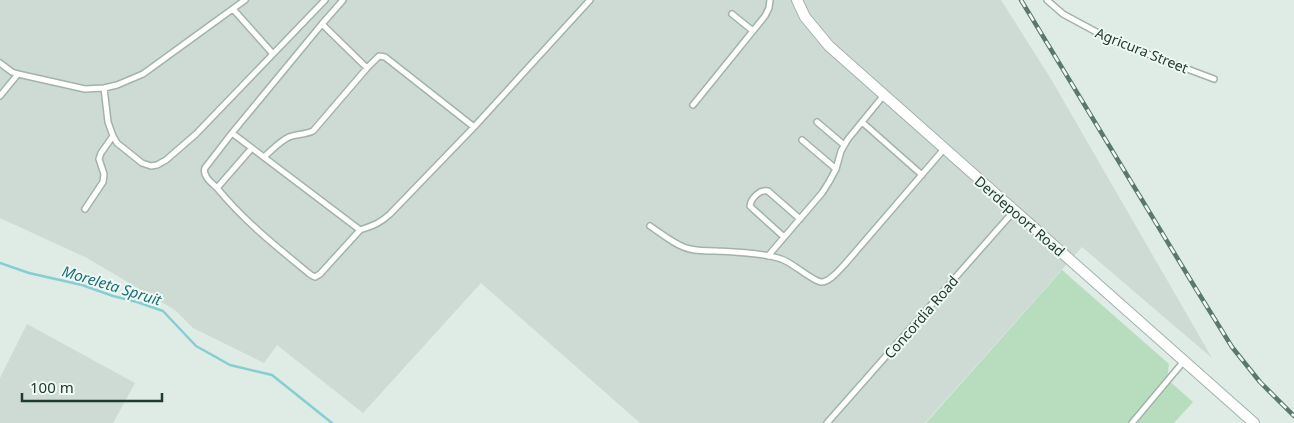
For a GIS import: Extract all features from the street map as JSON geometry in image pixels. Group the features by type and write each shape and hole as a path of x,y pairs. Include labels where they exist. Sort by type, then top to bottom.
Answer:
{"street":[{"name":"Derdepoort Road","path":"797,0 805,17 829,46 1254,423"}],"lane":[{"path":"0,63 18,74 84,89 117,85 143,74 245,0"},
{"path":"104,88 108,122 112,136 117,143 142,163 151,166 157,165 166,160 196,134 326,0"},
{"path":"344,0 232,133 204,171 205,175 233,208 311,276 315,277 320,274 360,230 375,226 381,222 474,127 590,0"},
{"path":"693,105 765,16 770,0"},
{"name":"Agricura Street","path":"1047,0 1062,14 1113,41 1214,79"},
{"path":"234,9 273,54"},
{"path":"732,14 753,31"},
{"path":"322,24 368,68"},
{"path":"264,157 283,140 313,131 378,56 385,57 474,127"},
{"path":"0,96 18,74"},
{"path":"768,256 822,193 836,169 844,145 884,95"},
{"path":"817,122 844,145"},
{"path":"862,122 922,175"},
{"path":"232,133 360,230"},
{"path":"85,210 103,182 104,174 99,159 100,153 112,136"},
{"path":"802,140 836,169"},
{"path":"217,188 251,149"},
{"path":"650,226 689,249 783,259 819,282 828,280 845,264 944,149"},
{"path":"784,237 750,206 751,202 760,192 768,191 800,219"},
{"name":"Concordia Road","path":"827,423 1014,211"},
{"path":"1132,423 1184,361"}],"shaded area":[{"path":"0,0 1001,0 1051,79 1212,358 1082,247 925,423 640,423 481,283 363,413 277,345 264,363 193,328 175,310 87,258 0,218"},
{"path":"27,324 135,383 113,423 0,423 0,378"}],"green space":[{"path":"1062,270 1169,364 1167,379 1193,402 1174,423 926,423"}],"waterway":[{"name":"Moreleta Spruit","path":"0,263 29,273 82,285 163,311 196,346 230,365 272,375 332,423"}],"railway":[{"path":"1021,0 1232,347 1260,382 1294,416"}]}
